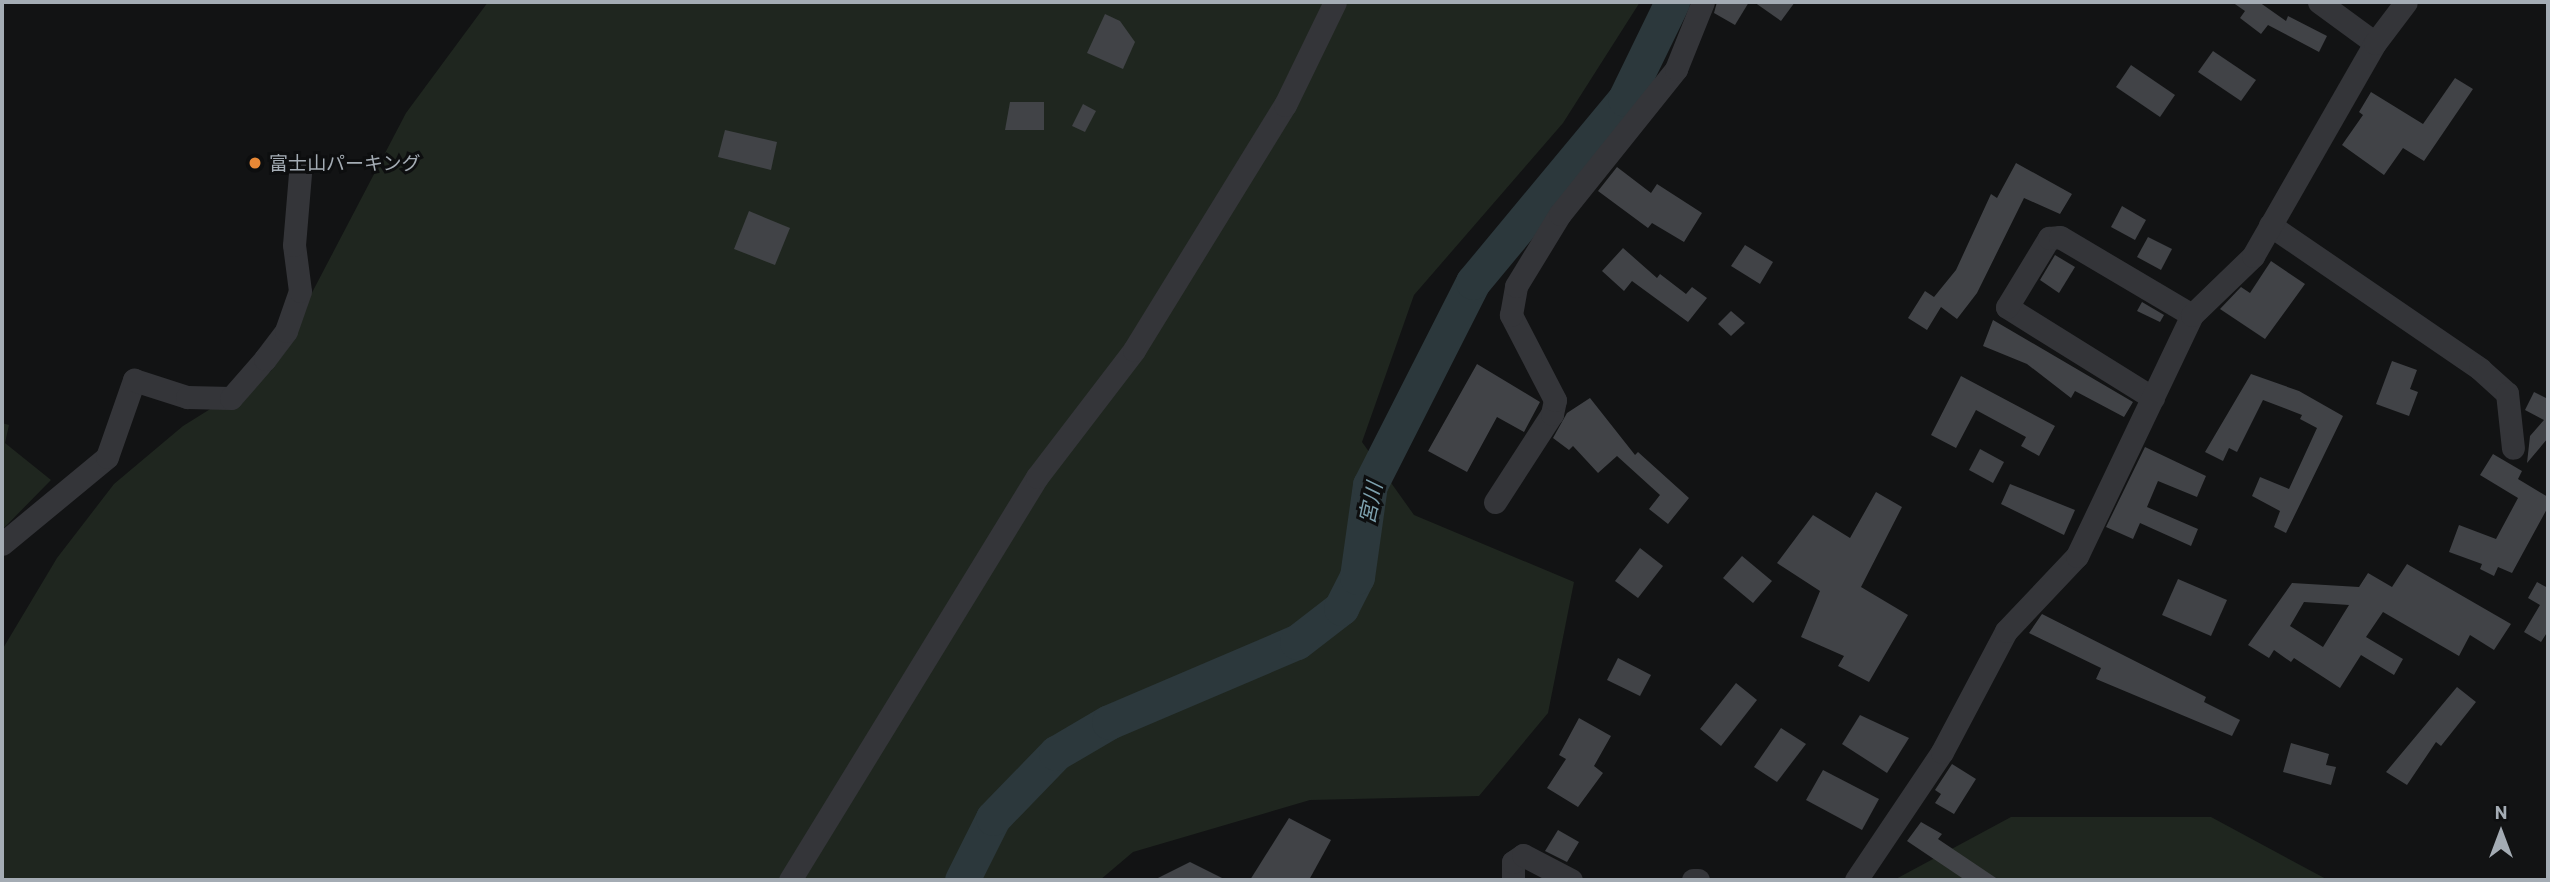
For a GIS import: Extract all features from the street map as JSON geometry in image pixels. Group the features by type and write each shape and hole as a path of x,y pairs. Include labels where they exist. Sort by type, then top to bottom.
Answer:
{"street":[{"path":"790,880 1037,477 1134,350 1285,105 1335,2"},
{"path":"1495,502 1546,425 1555,400 1511,315 1516,286 1560,214 1676,69 1703,2"},
{"path":"2319,2 2375,43"},
{"path":"1856,880 1942,752 2006,631 2077,556 2192,315 2252,256 2375,43 2406,2"},
{"path":"2,544 107,457 134,380 187,397 231,398 265,359 286,331 300,291 294,245 300,173"},
{"path":"2270,225 2480,369 2507,393 2513,447"},
{"path":"2153,398 2007,307 2049,237 2060,237 2192,315"},
{"path":"1513,880 1513,862 1523,855 1571,880"}],"shaded area":[{"path":"488,2 1640,2 1563,123 1414,295 1362,442 1414,515 1574,582 1548,713 1479,796 1310,800 1133,852 1100,880 2,880 2,650 57,558 114,484 183,426 271,371 406,113"},
{"path":"2,423 9,425 5,443 51,480 2,530"},
{"path":"2011,817 2211,817 2328,880 1894,880"}],"building":[{"path":"1717,2 1749,2 1735,25 1714,13"},
{"path":"1754,2 1795,2 1781,21"},
{"path":"2232,2 2259,2 2286,21 2288,16 2327,36 2319,52 2268,25 2261,34 2240,18 2245,11"},
{"path":"1105,14 1120,21 1135,42 1123,69 1087,53"},
{"path":"2213,51 2256,80 2241,101 2198,72"},
{"path":"2131,65 2175,95 2160,117 2116,87"},
{"path":"2455,78 2473,89 2424,161 2403,148 2384,175 2342,145 2363,115 2359,112 2371,92 2423,124"},
{"path":"1010,102 1044,102 1044,130 1005,130"},
{"path":"1083,104 1096,111 1085,132 1072,126"},
{"path":"725,130 777,142 771,170 718,157"},
{"path":"2016,163 2072,194 2060,214 2024,198 1977,293 1957,319 1941,307 1927,330 1908,318 1925,291 1934,297 1956,270 1991,194 1997,198"},
{"path":"1617,167 1651,193 1657,184 1702,213 1684,242 1652,223 1648,228 1598,191"},
{"path":"2122,206 2146,220 2135,240 2111,227"},
{"path":"749,211 790,228 775,265 734,249"},
{"path":"2148,237 2172,249 2161,270 2137,257"},
{"path":"1745,245 1773,262 1760,284 1731,266"},
{"path":"1623,248 1657,278 1660,274 1686,294 1692,287 1707,298 1688,322 1632,281 1624,291 1602,271"},
{"path":"2055,255 2075,267 2059,293 2040,280"},
{"path":"2271,261 2305,284 2265,339 2220,309 2241,287 2250,293"},
{"path":"2142,302 2164,315 2160,322 2137,311"},
{"path":"1731,311 1745,323 1731,336 1718,324"},
{"path":"1993,320 2133,402 2124,417 2075,391 2071,398 2027,364 1983,346"},
{"path":"2392,361 2417,370 2410,389 2418,392 2409,416 2376,404"},
{"path":"1477,364 1540,402 1524,432 1497,417 1467,472 1428,451"},
{"path":"2251,374 2299,391 2343,416 2286,533 2274,527 2280,511 2252,496 2260,477 2289,489 2317,428 2300,419 2302,415 2263,400 2237,452 2229,448 2223,461 2205,452"},
{"path":"1961,376 2055,426 2039,456 2021,446 2026,437 1976,410 1956,448 1931,435"},
{"path":"2534,392 2548,399 2548,438 2527,463 2530,436 2544,420 2525,410"},
{"path":"1590,398 1635,455 1638,452 1689,498 1668,524 1649,509 1660,495 1617,456 1598,473 1573,446 1569,450 1553,438 1567,413"},
{"path":"2145,447 2206,476 2197,497 2158,481 2147,507 2198,529 2191,546 2140,523 2133,539 2106,527"},
{"path":"1980,449 2004,462 1993,483 1969,470"},
{"path":"2493,454 2522,471 2518,479 2548,497 2548,507 2512,573 2498,567 2494,576 2480,569 2482,564 2449,552 2459,525 2496,539 2518,498 2480,475"},
{"path":"2010,484 2075,510 2064,535 2001,504"},
{"path":"1876,492 1902,507 1861,587 1908,615 1869,682 1838,666 1844,656 1801,637 1820,591 1777,563 1813,515 1850,538"},
{"path":"1640,548 1663,566 1638,598 1615,581"},
{"path":"1742,556 1772,581 1753,603 1723,578"},
{"path":"2407,564 2511,624 2494,650 2470,635 2459,656 2383,612 2366,637 2403,659 2394,675 2361,655 2340,688 2294,658 2291,662 2274,650 2269,658 2248,645 2292,583 2359,587 2368,573 2392,587","holes":["2304,602 2349,605 2323,647 2290,626"]},
{"path":"2178,579 2227,600 2211,636 2162,615"},
{"path":"2537,582 2548,588 2548,631 2541,642 2524,632 2540,605 2528,598"},
{"path":"2042,614 2206,697 2204,702 2240,720 2232,736 2096,679 2101,668 2029,633"},
{"path":"1618,658 1651,675 1640,696 1607,680"},
{"path":"1736,683 1757,700 1721,746 1700,729"},
{"path":"2457,687 2476,702 2441,746 2436,742 2407,785 2386,772"},
{"path":"1860,715 1909,738 1887,773 1842,744"},
{"path":"1579,718 1611,736 1594,766 1603,773 1578,807 1547,788 1566,759 1559,755"},
{"path":"1781,728 1806,744 1777,782 1754,767"},
{"path":"2291,743 2329,754 2326,765 2336,767 2331,785 2283,772"},
{"path":"1952,764 1976,779 1954,814 1935,803 1941,794 1935,790"},
{"path":"1823,770 1879,799 1862,830 1806,800"},
{"path":"1289,818 1331,840 1309,880 1250,880"},
{"path":"1921,822 1942,834 1938,839 1999,880 1965,880 1907,841"},
{"path":"1558,830 1579,842 1567,862 1545,851"},
{"path":"1190,862 1226,880 1154,880"}],"waterway":[{"name":"宮川","path":"962,880 993,818 1056,753 1109,722 1297,642 1341,608 1357,577 1370,485 1473,282 1625,99 1672,2"}],"place":[{"name":"富士山パーキング","path":"255,163"}]}
